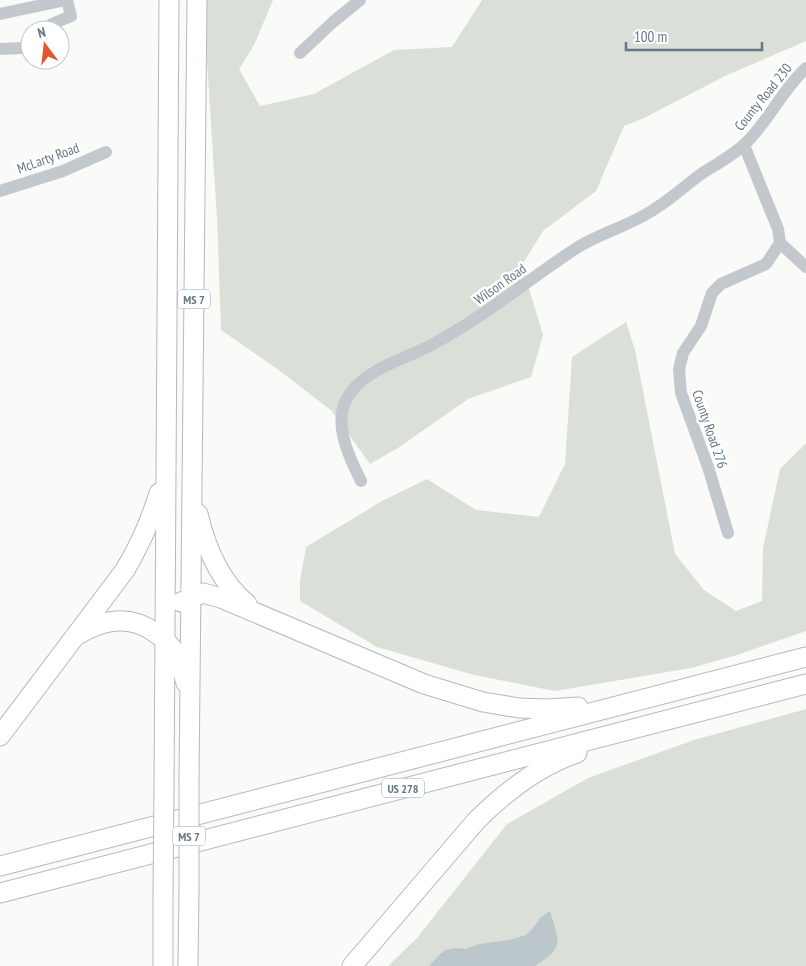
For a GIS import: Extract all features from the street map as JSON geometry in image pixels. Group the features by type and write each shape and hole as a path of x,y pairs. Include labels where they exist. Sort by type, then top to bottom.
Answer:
{"highway":[{"name":"MS 7","path":"163,966 169,0"},
{"name":"MS 7","path":"188,966 197,0"},
{"path":"0,736 125,570 138,548 152,517 160,492 166,434"},
{"path":"192,488 200,522 218,570 242,600 258,613"},
{"path":"191,716 187,685 177,655 165,630 176,605 204,593 258,613 424,684 483,702 519,708 548,709 576,708 646,698"},
{"path":"74,637 93,626 122,620 165,630"},
{"name":"US 278","path":"0,866 806,657"},
{"name":"US 278","path":"0,893 806,684"},
{"path":"352,966 476,821 512,788 564,757 608,743 656,723"}],"street":[{"path":"0,14 67,0 71,16 62,20"},
{"path":"300,53 332,22 360,0"},
{"path":"0,50 20,48"},
{"name":"County Road 230","path":"744,146 806,68"},
{"path":"744,146 778,229 780,242 806,266"},
{"name":"Wilson Road","path":"361,480 352,462 341,427 341,411 350,393 364,379 397,360 434,344 487,311 576,248 598,236 637,220 744,146"},
{"name":"McLarty Road","path":"0,191 63,171 106,152"},
{"name":"County Road 276","path":"728,532 708,467 681,393 679,368 683,353 701,326 712,293 722,284 766,264 780,242"}],"shaded area":[{"path":"207,0 273,0 254,45 239,69 260,106 314,94 394,50 452,47 482,0 806,0 806,41 725,76 644,118 624,126 596,191 543,231 522,265 543,335 531,377 468,399 398,448 370,464 332,411 276,368 221,330 217,218 204,14"},
{"path":"626,322 635,350 675,554 704,590 736,611 762,601 763,548 780,469 806,443 806,631 737,655 691,668 555,691 474,675 377,647 300,601 300,581 306,547 382,501 427,479 476,510 539,517 565,464 572,357"},
{"path":"806,709 806,966 388,966 417,938 507,824 588,778 694,740"},
{"path":"550,911 556,930 557,943 551,954 535,966 429,966 446,950 455,948 466,949 479,944 510,940 526,935 540,918"}]}
